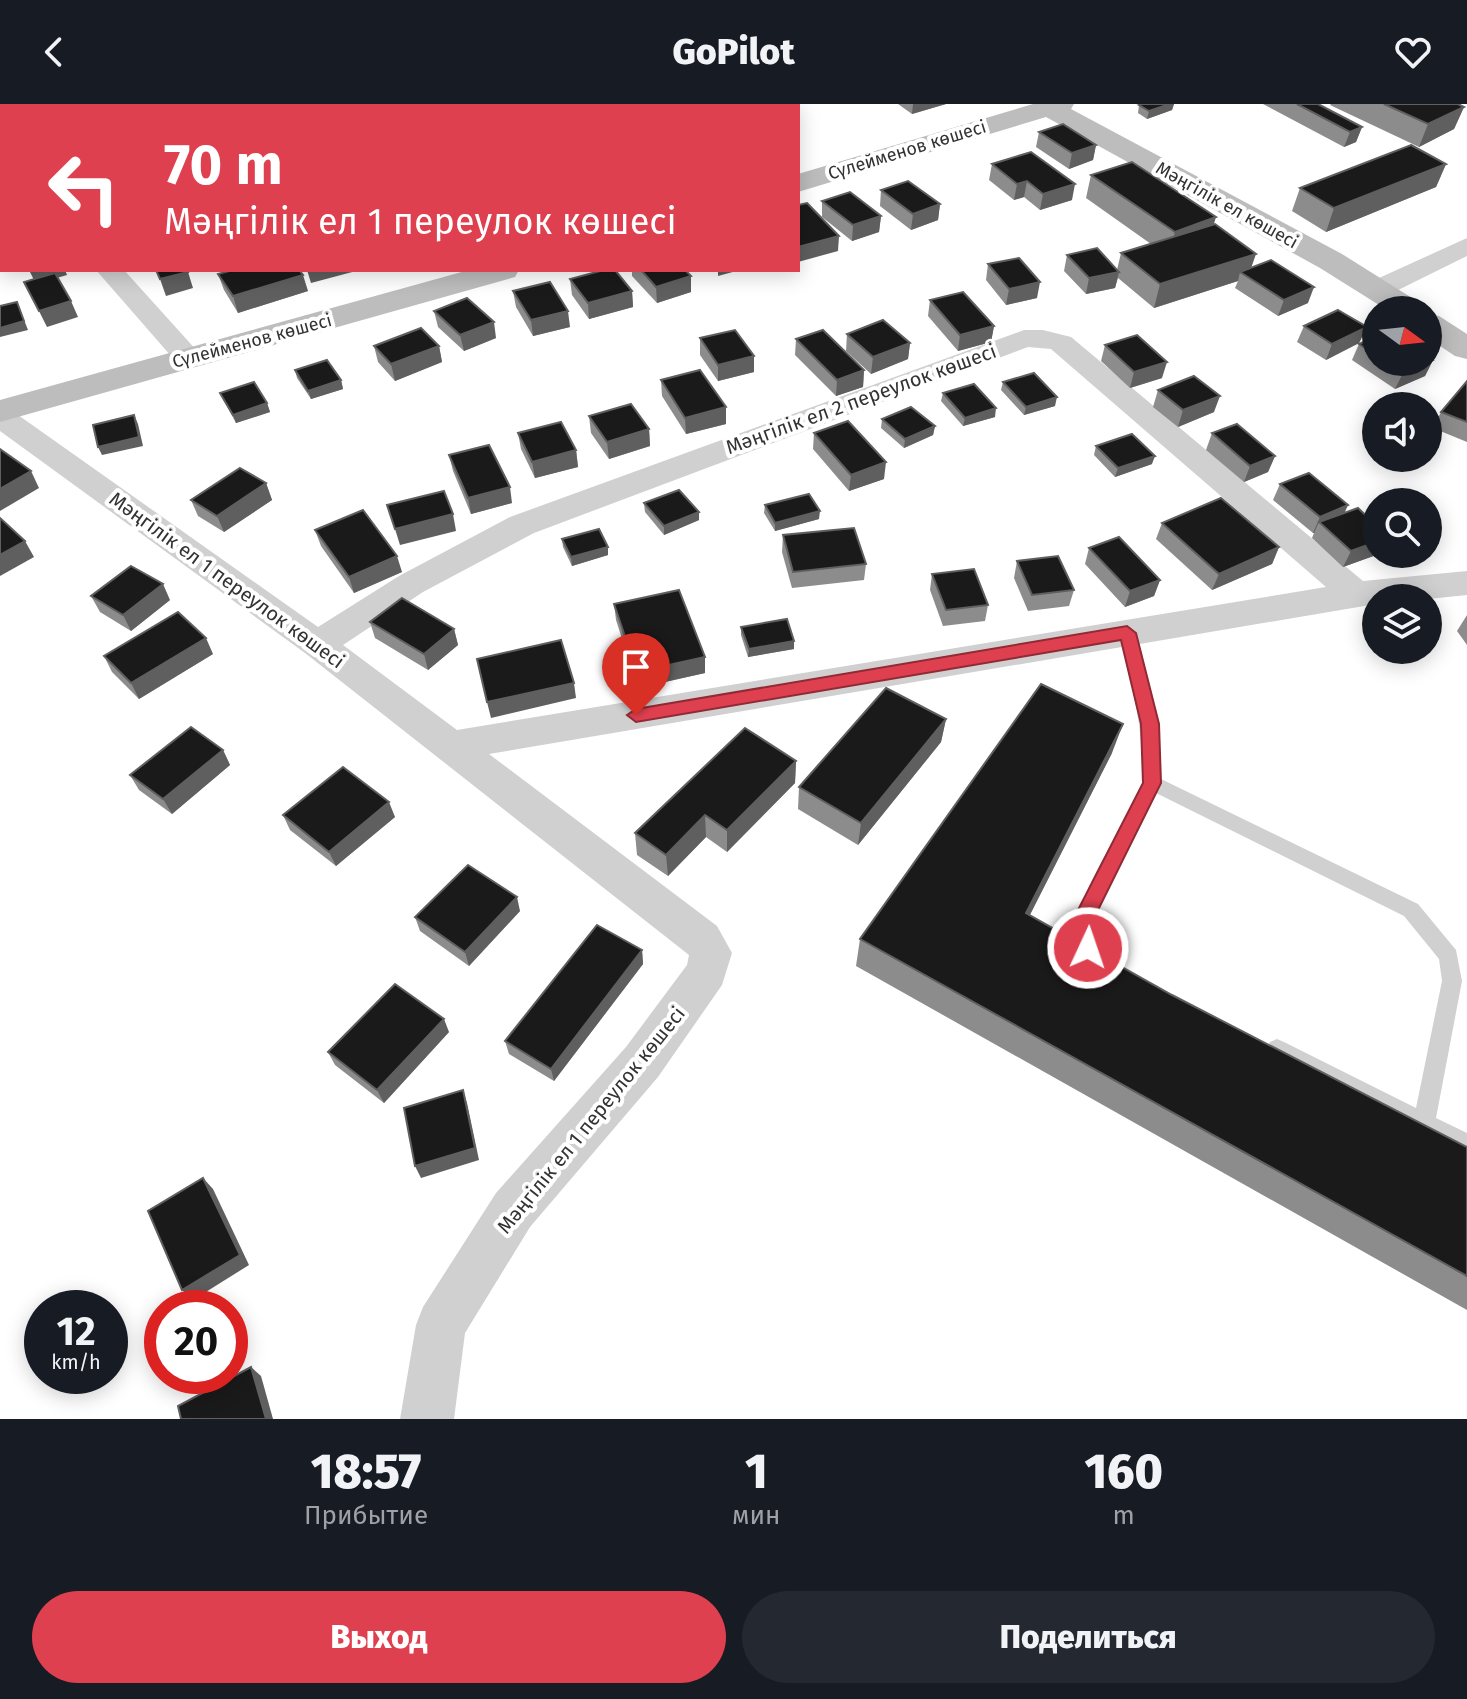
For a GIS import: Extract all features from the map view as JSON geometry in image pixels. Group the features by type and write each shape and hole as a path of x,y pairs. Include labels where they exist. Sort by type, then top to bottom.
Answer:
{"main road":[{"name":"Сүлейменов көшесі","path":"800,182 1051,105"},
{"name":"Мәңгілік ел көшесі","path":"1051,105 1388,296"},
{"name":"Сүлейменов көшесі","path":"0,411 497,272"},
{"path":"1442,332 1467,349"}],"street":[{"path":"1378,289 1467,246"},
{"path":"111,272 188,358"},
{"name":"Мәңгілік ел 2 переулок көшесі","path":"317,644 411,584 522,525 1024,339 1043,338 1061,343 1356,594"},
{"name":"Мәңгілік ел 1 переулок көшесі","path":"0,417 317,644 702,939 711,953 707,972 642,1062 513,1210 441,1325 427,1419"},
{"path":"451,746 1356,594 1467,583"}],"lane":[{"path":"1120,970 1088,948 1087,912 1152,783 1150,724 1127,633"},
{"path":"1152,783 1411,910 1449,956 1452,981 1424,1123"},
{"path":"1258,1040 1467,1145"}],"building":[{"path":"1170,104 1149,111 1139,105"},
{"path":"1297,104 1318,104 1362,127 1350,132"},
{"path":"1384,104 1458,104 1464,107 1428,124"},
{"path":"1063,124 1096,145 1072,153 1039,132"},
{"path":"1411,145 1446,164 1334,208 1300,188"},
{"path":"1031,152 1075,184 1043,194 1027,181 1017,184 992,164"},
{"path":"1132,162 1216,217 1175,232 1091,175"},
{"path":"908,181 940,204 913,214 881,190"},
{"path":"850,192 881,216 853,225 822,201"},
{"path":"807,203 839,236 800,246 800,205"},
{"path":"1215,224 1256,254 1160,284 1121,253"},
{"path":"1097,248 1119,272 1089,278 1067,255"},
{"path":"1019,258 1040,282 1009,289 988,264"},
{"path":"1271,260 1314,287 1284,300 1240,272"},
{"path":"157,272 188,272 160,279"},
{"path":"301,272 303,275 233,296 218,274"},
{"path":"596,272 617,272 632,291 588,303 570,279"},
{"path":"643,272 687,272 691,276 656,287"},
{"path":"55,273 71,301 39,311 24,282"},
{"path":"550,282 568,311 531,320 513,291"},
{"path":"963,292 994,326 960,335 930,300"},
{"path":"467,298 494,322 460,335 434,311"},
{"path":"17,302 24,321 0,328 0,306"},
{"path":"1338,310 1362,324 1362,329 1332,344 1304,326"},
{"path":"883,320 910,343 873,357 847,334"},
{"path":"421,328 439,346 391,364 374,346"},
{"path":"735,330 754,356 718,365 700,338"},
{"path":"823,330 864,370 837,380 796,339"},
{"path":"1137,335 1167,362 1134,372 1105,345"},
{"path":"327,360 341,380 308,391 295,370"},
{"path":"700,370 726,407 685,418 661,380"},
{"path":"1034,373 1057,397 1026,407 1003,382"},
{"path":"1194,376 1220,396 1183,410 1158,390"},
{"path":"1467,381 1467,422 1442,411"},
{"path":"254,382 267,403 233,415 220,393"},
{"path":"974,384 996,408 965,418 943,393"},
{"path":"631,404 649,429 607,442 589,416"},
{"path":"911,407 935,426 905,439 882,419"},
{"path":"134,415 139,437 98,447 93,425"},
{"path":"848,421 886,462 851,475 814,433"},
{"path":"561,422 576,450 532,462 518,433"},
{"path":"1237,424 1275,456 1250,466 1212,433"},
{"path":"1132,434 1155,456 1118,468 1096,446"},
{"path":"489,445 510,487 468,498 449,455"},
{"path":"0,449 31,471 0,489"},
{"path":"240,468 266,483 217,516 191,500"},
{"path":"1309,473 1348,505 1320,517 1280,484"},
{"path":"679,490 699,512 664,526 644,503"},
{"path":"444,491 453,514 395,529 387,505"},
{"path":"809,494 820,511 775,523 765,505"},
{"path":"1221,498 1279,547 1219,574 1162,523"},
{"path":"1358,508 1362,512 1362,547 1351,551 1319,522"},
{"path":"363,510 397,556 349,577 315,530"},
{"path":"0,518 25,541 0,555"},
{"path":"854,528 866,564 793,572 783,535"},
{"path":"599,529 608,547 571,557 562,539"},
{"path":"1119,537 1160,580 1130,591 1089,548"},
{"path":"1058,556 1074,590 1032,595 1017,561"},
{"path":"131,566 163,584 123,615 91,596"},
{"path":"974,569 988,605 946,610 932,574"},
{"path":"679,590 705,657 637,672 614,604"},
{"path":"402,598 454,629 424,654 370,622"},
{"path":"178,612 206,638 131,683 104,656"},
{"path":"787,619 794,641 749,649 741,627"},
{"path":"561,640 574,683 487,702 477,659"},
{"path":"1041,684 1123,724 1026,913 1172,995 1467,1147 1467,1276 860,939"},
{"path":"886,688 946,719 861,823 799,787"},
{"path":"191,727 223,750 163,799 130,775"},
{"path":"745,728 796,761 727,830 705,815 666,855 635,833"},
{"path":"343,767 389,802 329,852 283,815"},
{"path":"468,865 517,897 465,952 415,917"},
{"path":"597,925 642,950 551,1069 505,1041"},
{"path":"395,984 444,1019 377,1090 328,1052"},
{"path":"463,1090 475,1148 415,1166 404,1108"},
{"path":"203,1178 240,1255 182,1290 148,1211"},
{"path":"251,1367 266,1419 181,1419 178,1406 200,1394 248,1394 248,1369"}],"route":[{"path":"636,715 1127,633 1150,724 1152,783 1087,912 1088,948"}]}
